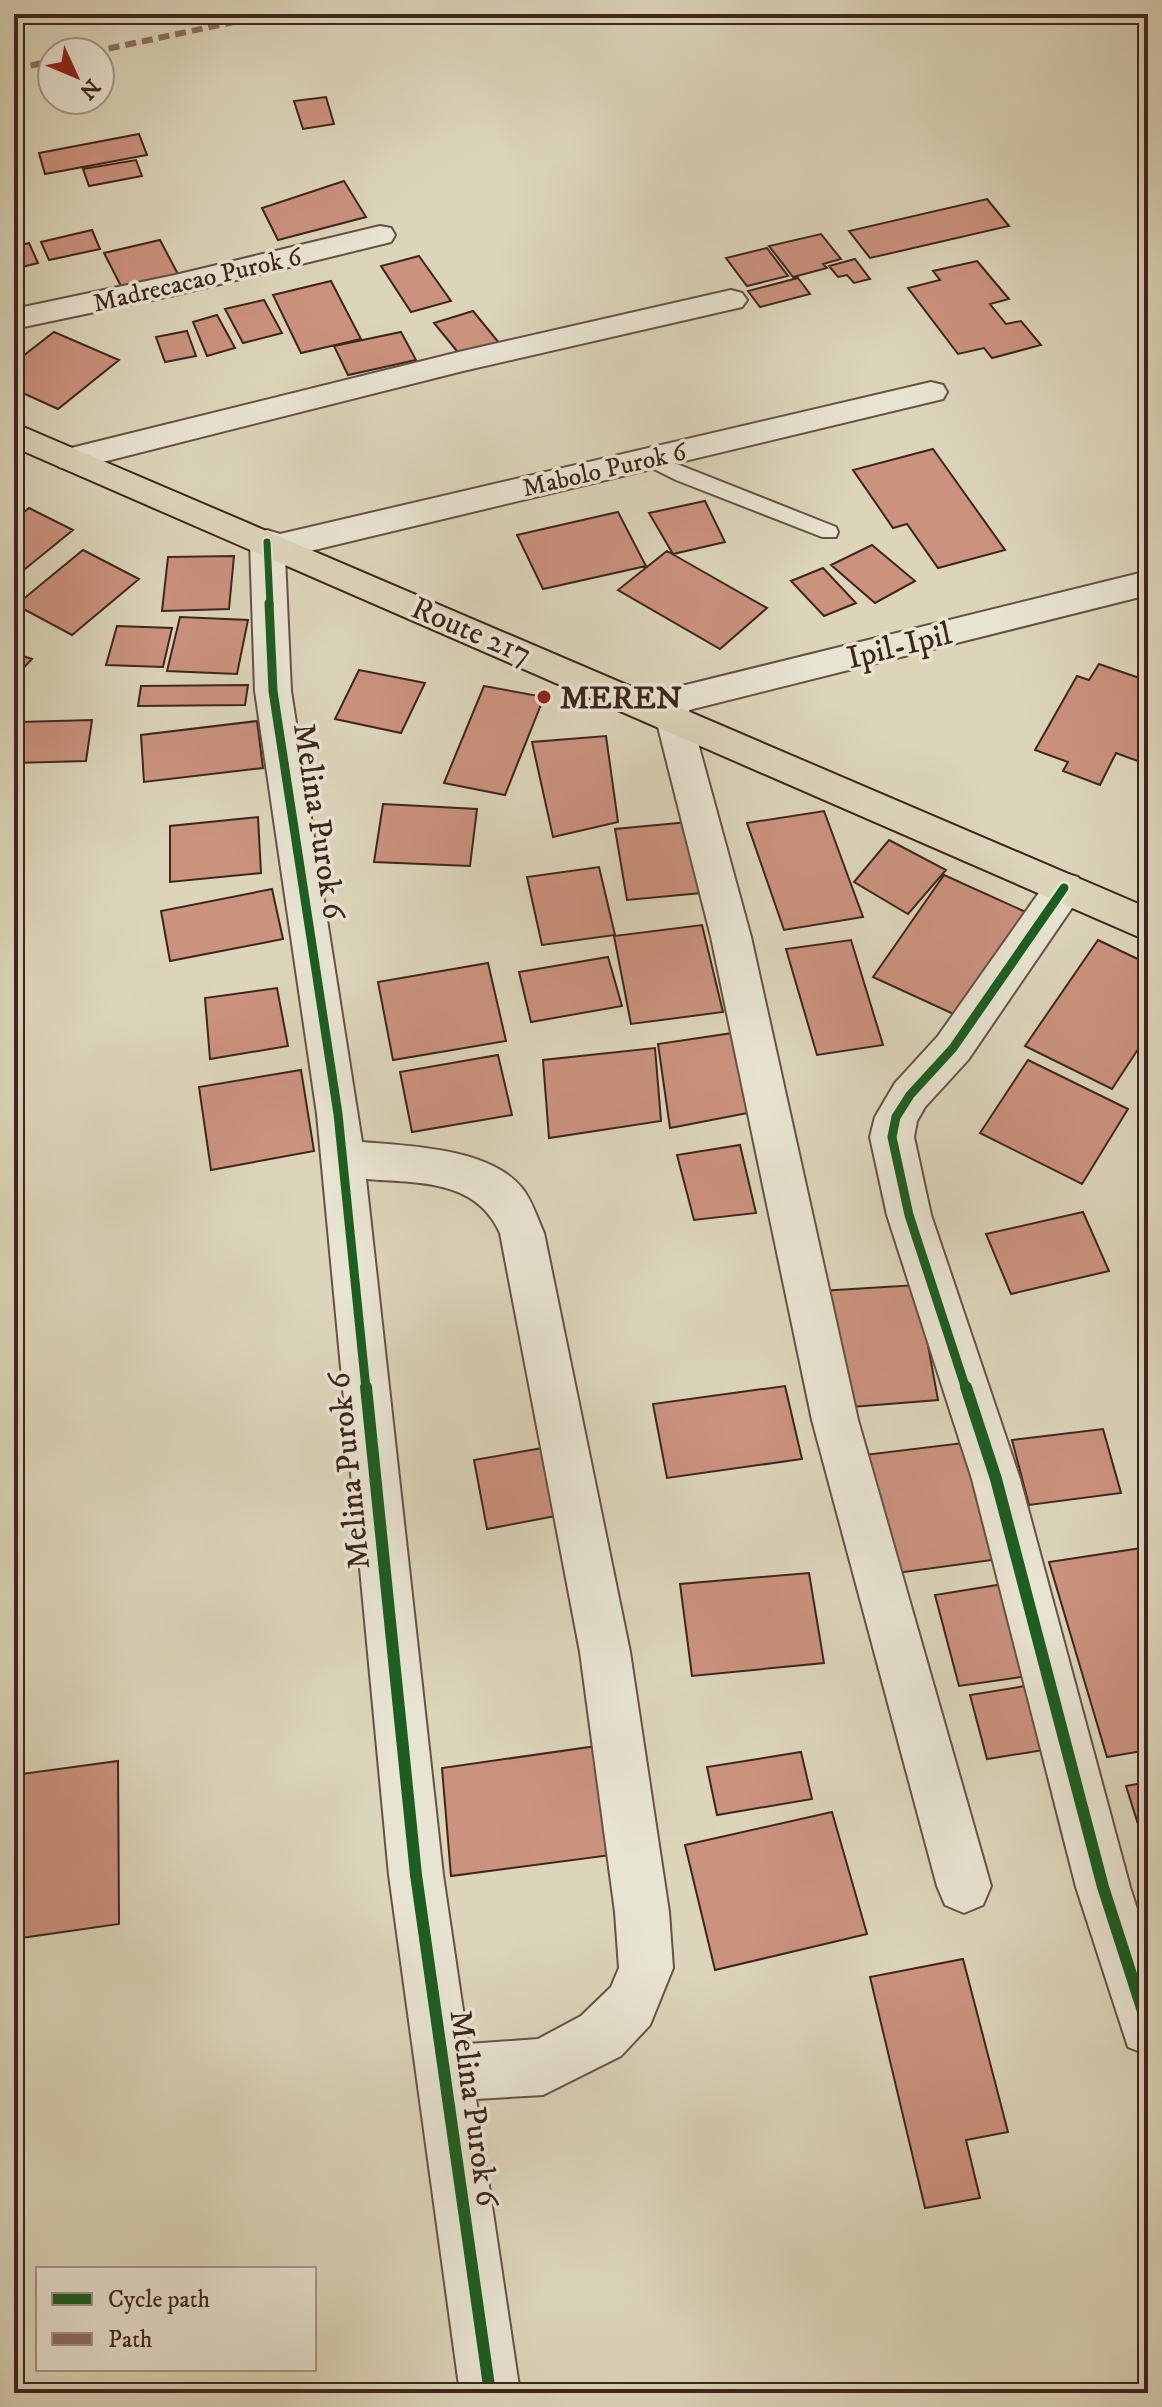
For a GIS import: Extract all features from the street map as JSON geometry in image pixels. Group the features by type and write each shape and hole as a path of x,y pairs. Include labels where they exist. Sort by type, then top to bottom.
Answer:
{"main road":[{"name":"Route 217","path":"14,434 1148,925"}],"street":[{"name":"Madrecacao Purok 6","path":"14,319 203,279 380,235"},
{"path":"71,459 463,361 731,300"},
{"name":"Mabolo Purok 6","path":"272,544 931,392"},
{"name":"Melina Purok 6","path":"272,544 273,691 338,1114 416,1875 490,2393"},
{"name":"Ipil-Ipil","path":"662,712 1148,583"},
{"path":"662,712 731,937 835,1420 964,1886"},
{"path":"1064,888 953,1048 910,1095 896,1117 892,1137 909,1215 996,1479 1103,1887 1148,2027"},
{"path":"342,1158 464,1173 487,1184 505,1199 522,1233 605,1652 642,1912 646,1968 631,2006 601,2036 543,2067 443,2073"}],"lane":[{"path":"649,459 683,476 829,532"}],"building":[{"path":"326,97 334,124 303,129 294,101"},
{"path":"139,134 147,155 45,174 39,153"},
{"path":"136,160 142,176 89,186 83,169"},
{"path":"344,181 366,217 278,240 262,208"},
{"path":"987,199 1009,226 870,258 849,231"},
{"path":"92,230 100,249 49,260 41,242"},
{"path":"821,234 841,259 823,264 827,268 793,277 769,246"},
{"path":"160,240 179,276 123,290 104,253"},
{"path":"29,243 38,263 14,269 14,247"},
{"path":"767,248 788,276 747,286 726,258"},
{"path":"419,256 451,301 411,312 381,266"},
{"path":"855,259 870,279 854,283 847,275 838,277 829,266"},
{"path":"977,261 1009,299 990,304 1006,324 1021,321 1041,345 992,358 984,348 958,354 908,288 940,280 933,271"},
{"path":"798,278 810,294 760,307 748,291"},
{"path":"331,281 361,339 301,353 273,295"},
{"path":"264,300 282,333 243,343 225,309"},
{"path":"473,311 500,344 461,356 434,323"},
{"path":"217,315 235,348 207,356 193,322"},
{"path":"187,331 196,356 165,362 156,337"},
{"path":"54,332 119,360 58,409 14,389 14,363"},
{"path":"401,332 416,360 348,375 334,346"},
{"path":"933,449 1005,550 938,568 907,524 893,528 853,470"},
{"path":"705,501 725,542 673,554 649,513"},
{"path":"29,508 73,530 14,578 14,520"},
{"path":"618,512 646,566 543,589 517,535"},
{"path":"872,545 915,581 875,603 831,565"},
{"path":"83,550 139,579 72,635 16,605"},
{"path":"667,551 767,608 720,649 618,590"},
{"path":"234,556 229,609 162,611 168,557"},
{"path":"823,568 856,603 824,616 791,581"},
{"path":"180,617 248,620 237,674 167,671"},
{"path":"117,626 172,628 163,667 106,665"},
{"path":"14,653 32,659 14,678"},
{"path":"1099,664 1148,681 1148,755 1143,763 1116,753 1100,785 1063,771 1068,762 1035,750 1077,676 1089,680"},
{"path":"359,670 425,683 401,733 335,719"},
{"path":"248,685 245,705 138,706 141,686"},
{"path":"484,686 544,697 505,795 444,783"},
{"path":"92,720 86,761 14,763 19,722"},
{"path":"257,721 263,768 144,782 141,735"},
{"path":"606,736 618,822 553,837 532,742"},
{"path":"383,804 477,809 470,866 374,862"},
{"path":"824,811 863,917 784,930 747,823"},
{"path":"258,817 261,873 170,882 170,826"},
{"path":"699,821 712,892 627,900 615,829"},
{"path":"889,840 946,870 908,914 854,882"},
{"path":"599,867 615,935 542,945 527,877"},
{"path":"944,875 1028,913 960,1017 873,977"},
{"path":"272,889 283,939 170,961 161,911"},
{"path":"702,925 723,1012 631,1024 614,936"},
{"path":"851,940 883,1045 817,1055 786,949"},
{"path":"1098,940 1148,964 1148,1034 1112,1089 1025,1046"},
{"path":"608,957 622,1006 531,1022 519,972"},
{"path":"488,963 506,1041 393,1060 378,982"},
{"path":"277,988 288,1046 210,1059 205,998"},
{"path":"746,1031 758,1111 670,1128 658,1044"},
{"path":"655,1048 661,1121 549,1138 543,1060"},
{"path":"498,1055 512,1115 412,1132 400,1072"},
{"path":"1028,1060 1128,1109 1082,1184 980,1133"},
{"path":"301,1070 314,1151 211,1170 199,1087"},
{"path":"740,1145 756,1213 694,1220 677,1155"},
{"path":"1083,1212 1109,1271 1011,1294 986,1234"},
{"path":"917,1285 938,1400 839,1408 820,1291"},
{"path":"785,1386 802,1459 667,1478 653,1404"},
{"path":"1103,1429 1121,1493 1029,1505 1012,1440"},
{"path":"963,1443 992,1560 890,1574 864,1455"},
{"path":"548,1447 561,1515 487,1529 474,1460"},
{"path":"1148,1547 1148,1750 1107,1757 1049,1562"},
{"path":"809,1573 824,1663 692,1676 680,1584"},
{"path":"1016,1582 1042,1674 959,1686 935,1595"},
{"path":"1025,1686 1044,1750 987,1759 970,1695"},
{"path":"604,1745 619,1854 451,1876 442,1768"},
{"path":"801,1752 812,1799 717,1815 707,1767"},
{"path":"118,1761 119,1924 14,1939 14,1775"},
{"path":"1148,1782 1148,1856 1126,1786"},
{"path":"832,1812 867,1934 715,1970 685,1845"},
{"path":"963,1959 1008,2132 966,2140 980,2198 925,2208 870,1977"}],"marked path":[{"path":"116,47 272,14"},
{"path":"14,69 36,64"}],"cycle path":[{"path":"267,542 273,691 338,1114 416,1875 490,2393"},
{"path":"1064,888 953,1048 910,1095 896,1117 892,1137 909,1215 996,1479 1103,1887 1148,2027"}],"place":[{"name":"MEREN","path":"544,697"}]}
